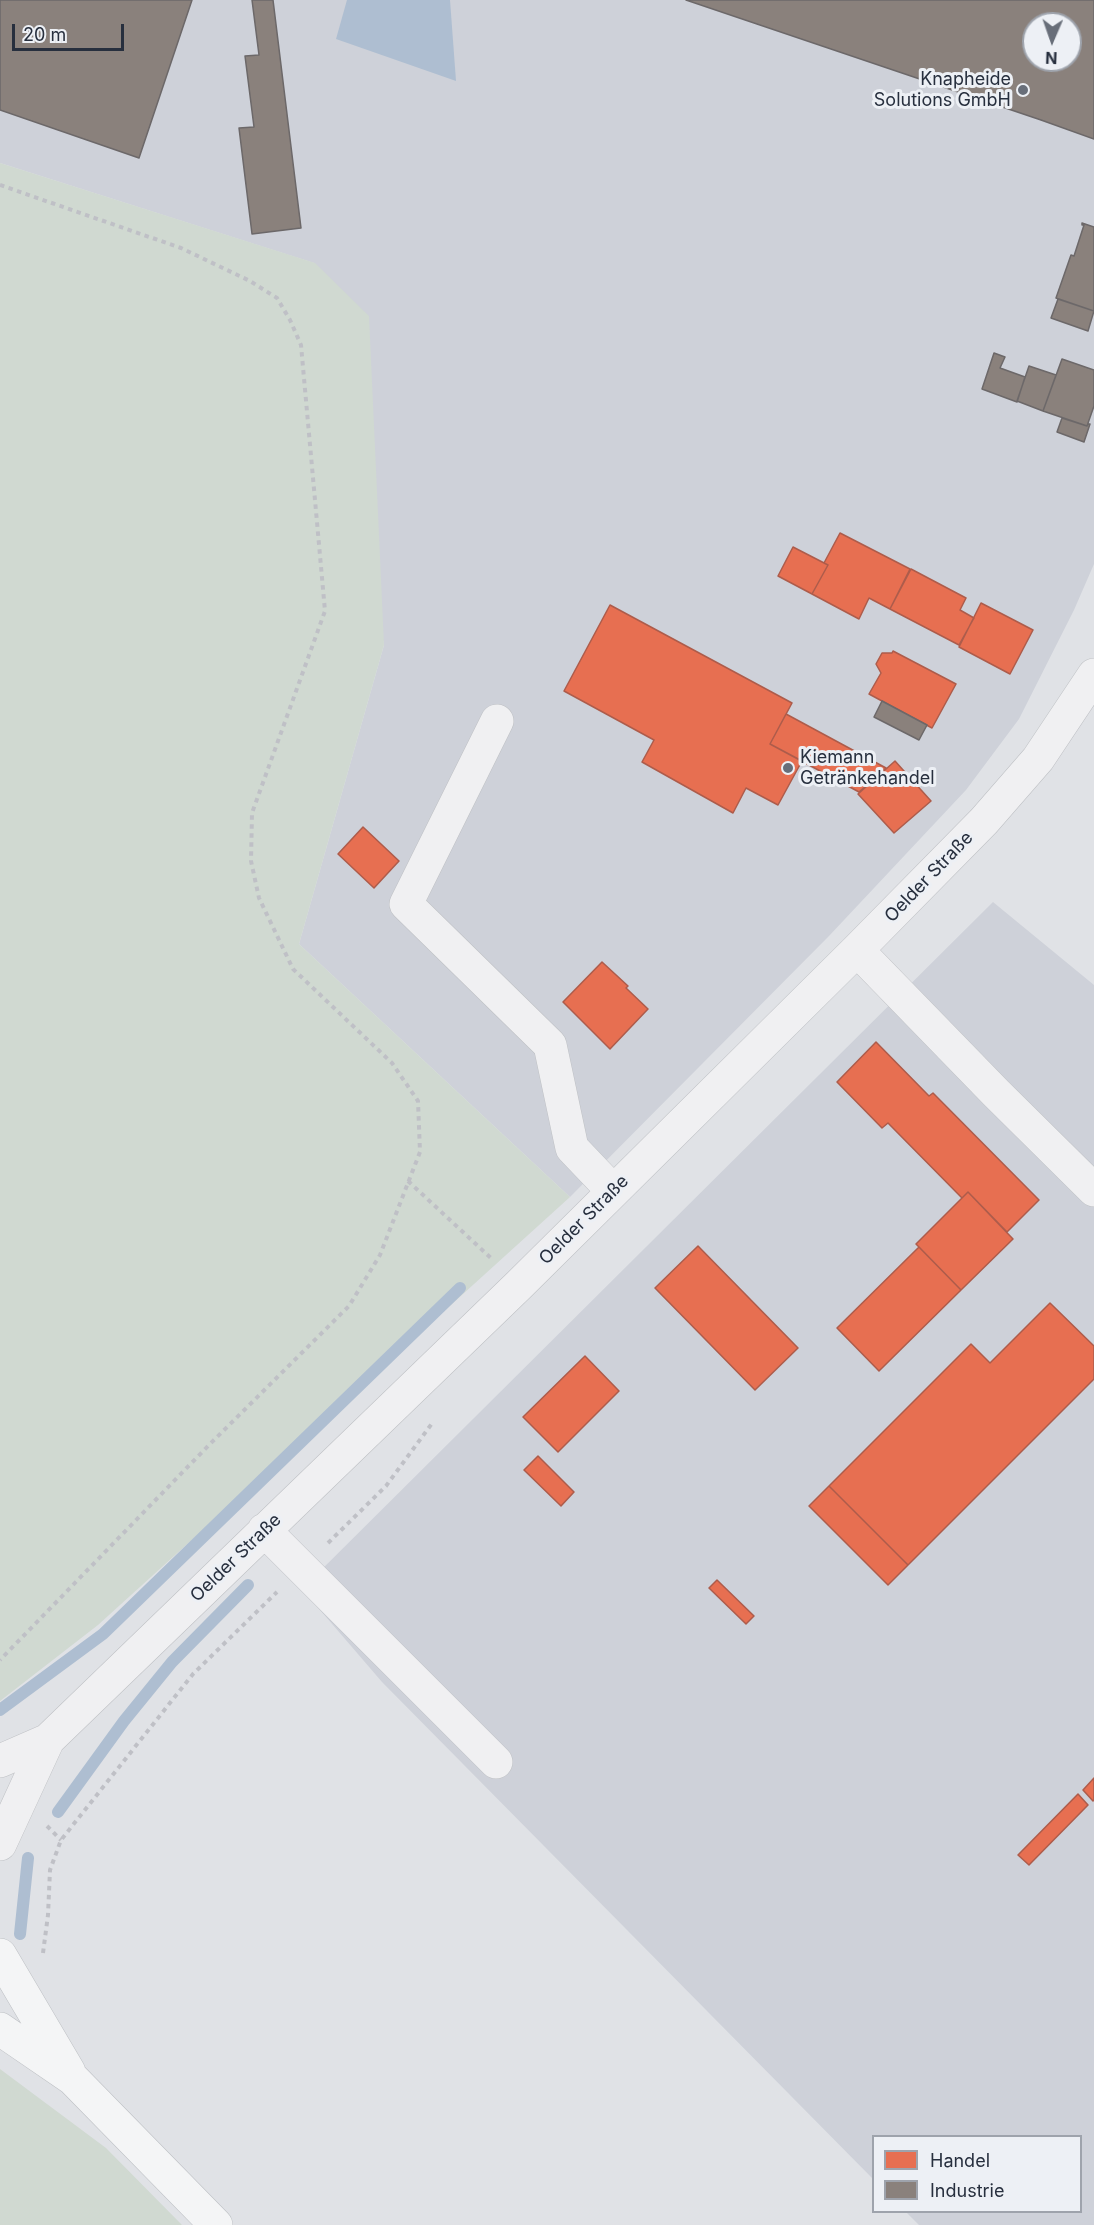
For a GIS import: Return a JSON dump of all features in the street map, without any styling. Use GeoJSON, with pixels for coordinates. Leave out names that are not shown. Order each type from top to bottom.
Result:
{"type":"FeatureCollection","features":[{"type":"Feature","properties":{"kind":"main road"},"geometry":{"type":"LineString","coordinates":[[0,1955],[73,2079]]}},
{"type":"Feature","properties":{"kind":"main road"},"geometry":{"type":"LineString","coordinates":[[0,2029],[73,2079],[216,2225]]}},
{"type":"Feature","properties":{"kind":"street","name":"Oelder Straße"},"geometry":{"type":"LineString","coordinates":[[0,1761],[48,1740],[519,1285],[857,950],[984,821],[1015,786],[1038,759],[1094,675]]}},
{"type":"Feature","properties":{"kind":"street"},"geometry":{"type":"LineString","coordinates":[[497,721],[406,904],[550,1046],[572,1148],[613,1191]]}},
{"type":"Feature","properties":{"kind":"street"},"geometry":{"type":"LineString","coordinates":[[857,950],[1094,1190]]}},
{"type":"Feature","properties":{"kind":"street"},"geometry":{"type":"LineString","coordinates":[[264,1530],[496,1762]]}},
{"type":"Feature","properties":{"kind":"street","name":"Oelder Straße"},"geometry":{"type":"LineString","coordinates":[[0,1844],[48,1740]]}},
{"type":"Feature","properties":{"kind":"path"},"geometry":{"type":"LineString","coordinates":[[0,185],[182,248],[250,280],[277,298],[301,345],[325,611],[252,813],[251,861],[259,898],[293,969],[392,1063],[418,1101],[420,1152],[380,1255],[349,1306],[217,1437],[0,1660]]}},
{"type":"Feature","properties":{"kind":"path"},"geometry":{"type":"LineString","coordinates":[[408,1181],[519,1285]]}},
{"type":"Feature","properties":{"kind":"path"},"geometry":{"type":"LineString","coordinates":[[19,1985],[33,1973],[42,1956],[48,1915],[50,1870],[61,1840],[193,1674],[386,1486],[434,1420]]}},
{"type":"Feature","properties":{"kind":"shaded area"},"geometry":{"type":"Polygon","coordinates":[[[0,0],[1094,0],[1094,564],[1074,610],[1019,719],[966,790],[829,936],[570,1197],[299,944],[384,645],[314,263],[0,163],[0,0]]]}},
{"type":"Feature","properties":{"kind":"shaded area"},"geometry":{"type":"Polygon","coordinates":[[[0,163],[315,263],[369,316],[384,645],[299,944],[570,1197],[98,1625],[0,1701],[0,163]]]}},
{"type":"Feature","properties":{"kind":"shaded area"},"geometry":{"type":"Polygon","coordinates":[[[993,902],[1094,985],[1094,2225],[919,2225],[907,2213],[1082,2213],[1082,2135],[872,2135],[872,2178],[382,1682],[302,1589],[993,902]]]}},
{"type":"Feature","properties":{"kind":"shaded area"},"geometry":{"type":"Polygon","coordinates":[[[0,2069],[106,2148],[182,2225],[0,2225],[0,2069]]]}},
{"type":"Feature","properties":{"kind":"water"},"geometry":{"type":"Polygon","coordinates":[[[347,0],[450,0],[456,81],[336,39],[347,0]]]}},
{"type":"Feature","properties":{"kind":"building: Handel"},"geometry":{"type":"Polygon","coordinates":[[[840,533],[910,569],[890,609],[869,598],[859,619],[812,594],[828,565],[824,563],[840,533]]]}},
{"type":"Feature","properties":{"kind":"building: Handel"},"geometry":{"type":"Polygon","coordinates":[[[793,547],[828,565],[812,594],[778,576],[793,547]]]}},
{"type":"Feature","properties":{"kind":"building: Handel"},"geometry":{"type":"Polygon","coordinates":[[[911,569],[966,598],[960,610],[974,618],[959,645],[890,609],[911,569]]]}},
{"type":"Feature","properties":{"kind":"building: Handel"},"geometry":{"type":"Polygon","coordinates":[[[981,603],[1033,630],[1010,674],[959,647],[981,603]]]}},
{"type":"Feature","properties":{"kind":"building: Handel"},"geometry":{"type":"Polygon","coordinates":[[[610,605],[792,703],[770,744],[802,761],[778,805],[746,788],[733,813],[642,762],[654,740],[564,691],[610,605]]]}},
{"type":"Feature","properties":{"kind":"building: Handel"},"geometry":{"type":"Polygon","coordinates":[[[893,651],[956,684],[932,728],[869,694],[881,673],[876,664],[882,653],[893,651]]]}},
{"type":"Feature","properties":{"kind":"building: Handel"},"geometry":{"type":"Polygon","coordinates":[[[786,714],[886,768],[859,792],[770,744],[786,714]]]}},
{"type":"Feature","properties":{"kind":"building: Handel"},"geometry":{"type":"Polygon","coordinates":[[[895,761],[931,801],[894,833],[858,794],[895,761]]]}},
{"type":"Feature","properties":{"kind":"building: Handel"},"geometry":{"type":"Polygon","coordinates":[[[363,827],[399,861],[374,888],[338,854],[363,827]]]}},
{"type":"Feature","properties":{"kind":"building: Handel"},"geometry":{"type":"Polygon","coordinates":[[[602,962],[648,1009],[610,1049],[563,1002],[602,962]]]}},
{"type":"Feature","properties":{"kind":"building: Handel"},"geometry":{"type":"Polygon","coordinates":[[[876,1042],[929,1096],[933,1093],[1039,1200],[1007,1232],[968,1192],[962,1198],[888,1123],[882,1128],[837,1082],[876,1042]]]}},
{"type":"Feature","properties":{"kind":"building: Handel"},"geometry":{"type":"Polygon","coordinates":[[[968,1192],[1013,1239],[961,1290],[916,1244],[968,1192]]]}},
{"type":"Feature","properties":{"kind":"building: Handel"},"geometry":{"type":"Polygon","coordinates":[[[698,1246],[798,1348],[755,1390],[655,1288],[698,1246]]]}},
{"type":"Feature","properties":{"kind":"building: Handel"},"geometry":{"type":"Polygon","coordinates":[[[919,1247],[961,1290],[879,1371],[837,1328],[919,1247]]]}},
{"type":"Feature","properties":{"kind":"building: Handel"},"geometry":{"type":"Polygon","coordinates":[[[1050,1303],[1094,1346],[1094,1379],[908,1565],[829,1486],[971,1344],[990,1363],[1050,1303]]]}},
{"type":"Feature","properties":{"kind":"building: Handel"},"geometry":{"type":"Polygon","coordinates":[[[585,1356],[619,1391],[558,1452],[523,1417],[585,1356]]]}},
{"type":"Feature","properties":{"kind":"building: Handel"},"geometry":{"type":"Polygon","coordinates":[[[538,1456],[574,1492],[561,1506],[524,1470],[538,1456]]]}},
{"type":"Feature","properties":{"kind":"building: Handel"},"geometry":{"type":"Polygon","coordinates":[[[829,1486],[908,1565],[888,1585],[809,1506],[829,1486]]]}},
{"type":"Feature","properties":{"kind":"building: Handel"},"geometry":{"type":"Polygon","coordinates":[[[717,1580],[754,1616],[746,1624],[709,1588],[717,1580]]]}},
{"type":"Feature","properties":{"kind":"building: Handel"},"geometry":{"type":"Polygon","coordinates":[[[1094,1778],[1094,1800],[1093,1801],[1083,1790],[1094,1778]]]}},
{"type":"Feature","properties":{"kind":"building: Handel"},"geometry":{"type":"Polygon","coordinates":[[[1078,1794],[1088,1805],[1029,1865],[1018,1855],[1078,1794]]]}},
{"type":"Feature","properties":{"kind":"building: Industrie"},"geometry":{"type":"Polygon","coordinates":[[[0,0],[192,0],[139,158],[0,110],[0,0]]]}},
{"type":"Feature","properties":{"kind":"building: Industrie"},"geometry":{"type":"Polygon","coordinates":[[[252,0],[273,0],[301,228],[252,234],[239,128],[254,127],[245,56],[259,55],[252,0]]]}},
{"type":"Feature","properties":{"kind":"building: Industrie","name":"Knapheide Solutions GmbH"},"geometry":{"type":"Polygon","coordinates":[[[686,0],[1094,0],[1094,139],[1041,120],[686,0]]]}},
{"type":"Feature","properties":{"kind":"building: Industrie"},"geometry":{"type":"Polygon","coordinates":[[[1082,223],[1094,227],[1094,311],[1056,298],[1071,255],[1074,256],[1084,225],[1082,223]]]}},
{"type":"Feature","properties":{"kind":"building: Industrie"},"geometry":{"type":"Polygon","coordinates":[[[1058,299],[1094,311],[1088,331],[1051,318],[1058,299]]]}},
{"type":"Feature","properties":{"kind":"building: Industrie"},"geometry":{"type":"Polygon","coordinates":[[[994,353],[1005,357],[1000,368],[1025,377],[1017,402],[982,389],[994,353]]]}},
{"type":"Feature","properties":{"kind":"building: Industrie"},"geometry":{"type":"Polygon","coordinates":[[[1062,359],[1094,370],[1094,406],[1087,426],[1043,411],[1062,359]]]}},
{"type":"Feature","properties":{"kind":"building: Industrie"},"geometry":{"type":"Polygon","coordinates":[[[1029,366],[1056,375],[1043,411],[1017,401],[1029,366]]]}},
{"type":"Feature","properties":{"kind":"building: Industrie"},"geometry":{"type":"Polygon","coordinates":[[[1062,418],[1087,426],[1090,424],[1084,442],[1057,432],[1062,418]]]}},
{"type":"Feature","properties":{"kind":"building: Industrie"},"geometry":{"type":"Polygon","coordinates":[[[882,701],[927,725],[919,740],[874,717],[882,701]]]}},
{"type":"Feature","properties":{"kind":"waterway"},"geometry":{"type":"LineString","coordinates":[[0,1710],[103,1634],[460,1288]]}},
{"type":"Feature","properties":{"kind":"waterway"},"geometry":{"type":"LineString","coordinates":[[58,1812],[124,1721],[172,1662],[248,1585]]}},
{"type":"Feature","properties":{"kind":"waterway"},"geometry":{"type":"LineString","coordinates":[[20,1934],[28,1858]]}},
{"type":"Feature","properties":{"kind":"place","name":"Knapheide Solutions GmbH"},"geometry":{"type":"Point","coordinates":[1023,90]}},
{"type":"Feature","properties":{"kind":"place","name":"Kiemann Getränkehandel"},"geometry":{"type":"Point","coordinates":[788,768]}}]}
